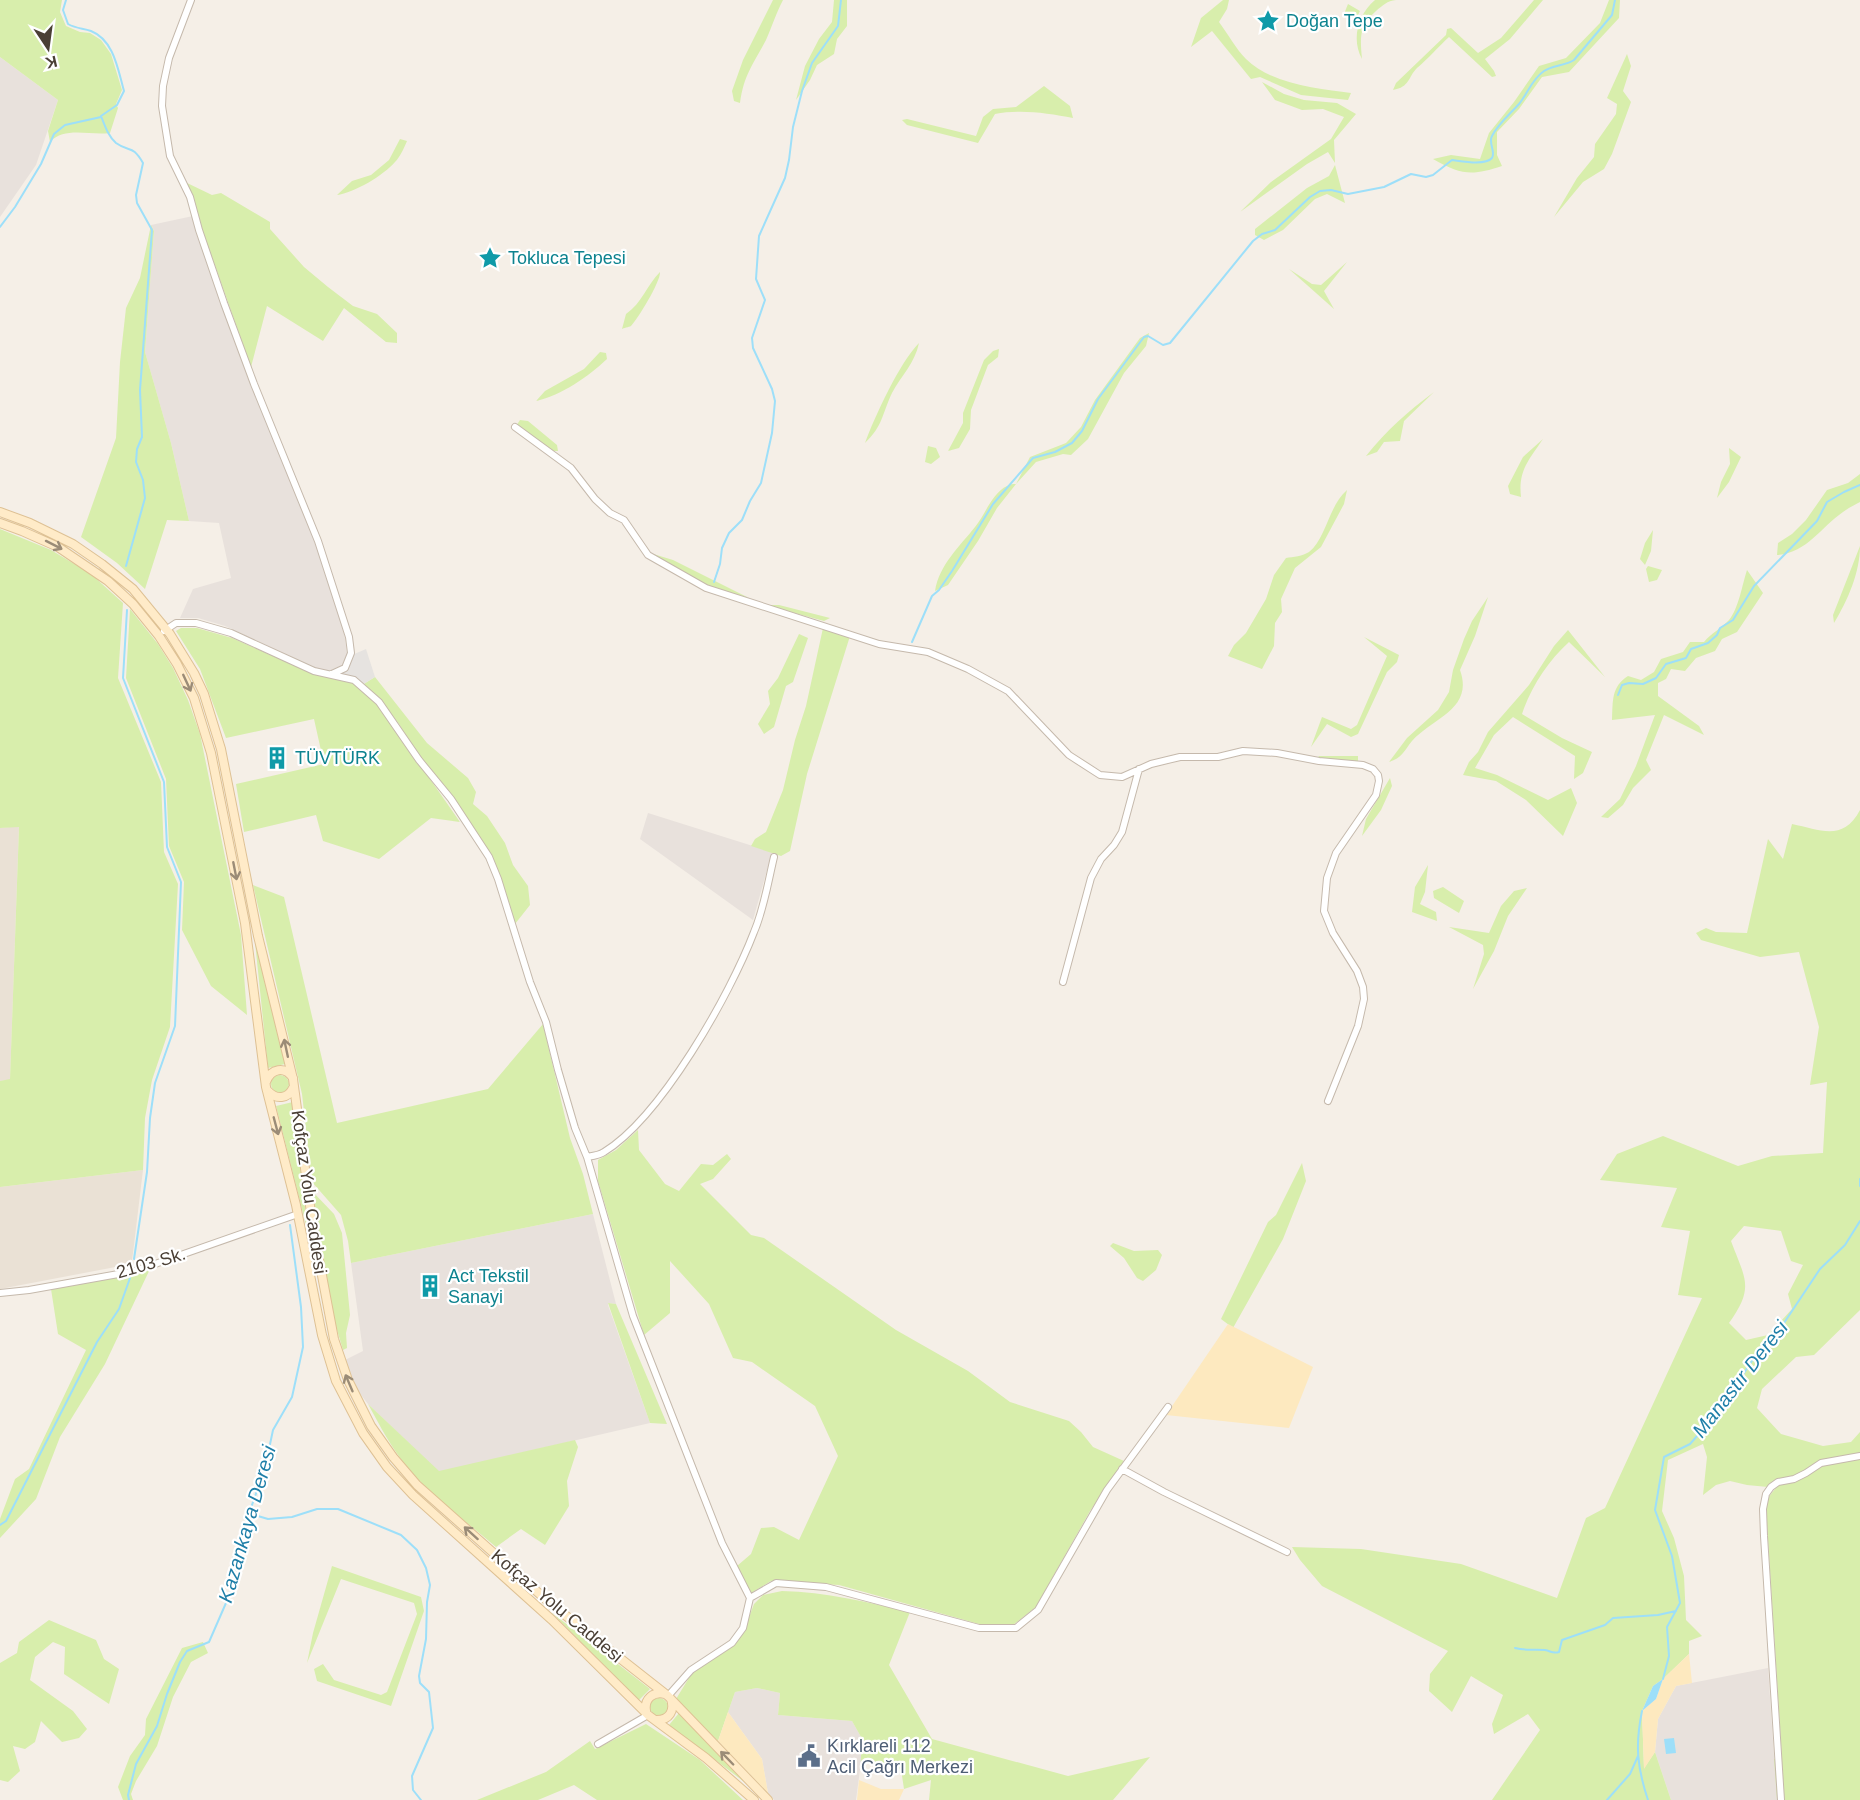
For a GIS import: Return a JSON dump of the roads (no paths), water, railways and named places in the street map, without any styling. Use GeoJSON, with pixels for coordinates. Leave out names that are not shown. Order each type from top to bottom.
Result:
{"type":"FeatureCollection","features":[{"type":"Feature","properties":{"kind":"main road","name":"Kofçaz Yolu Caddesi"},"geometry":{"type":"LineString","coordinates":[[0,512],[50,532],[90,555],[133,589],[167,629],[194,673],[216,732],[258,936],[293,1083],[316,1249],[334,1339],[348,1380],[371,1426],[407,1475],[432,1499],[551,1604],[669,1698],[768,1800]]}},
{"type":"Feature","properties":{"kind":"main road","name":"Kofçaz Yolu Caddesi"},"geometry":{"type":"LineString","coordinates":[[0,523],[50,543],[94,570],[133,604],[159,636],[190,690],[211,753],[245,923],[267,1086],[298,1214],[328,1356],[345,1400],[379,1457],[412,1495],[552,1620],[650,1716],[706,1758],[753,1800]]}},
{"type":"Feature","properties":{"kind":"main road"},"geometry":{"type":"LineString","coordinates":[[278,1070],[287,1072],[293,1083],[288,1096],[283,1097],[274,1096],[267,1086],[270,1074],[278,1070]]}},
{"type":"Feature","properties":{"kind":"main road"},"geometry":{"type":"LineString","coordinates":[[660,1693],[669,1698],[673,1708],[670,1715],[661,1720],[650,1716],[646,1702],[652,1695],[660,1693]]}},
{"type":"Feature","properties":{"kind":"street"},"geometry":{"type":"LineString","coordinates":[[191,0],[169,58],[163,86],[162,106],[170,156],[190,197],[224,303],[254,384],[318,541],[349,637],[351,653],[345,668],[332,674]]}},
{"type":"Feature","properties":{"kind":"street"},"geometry":{"type":"LineString","coordinates":[[515,427],[571,468],[595,499],[610,513],[624,520],[648,555],[706,588],[879,644],[928,652],[968,669],[1008,691],[1069,755],[1100,775],[1122,777],[1151,764],[1180,757],[1218,757],[1243,751],[1277,753],[1319,761],[1363,765],[1373,770],[1378,775],[1379,781],[1376,795],[1336,853],[1327,878],[1324,911],[1334,933],[1357,971],[1363,987],[1364,999],[1358,1026],[1328,1101]]}},
{"type":"Feature","properties":{"kind":"street"},"geometry":{"type":"LineString","coordinates":[[159,636],[176,623],[196,623],[231,633],[314,671],[354,680],[379,702],[419,760],[451,799],[489,857],[530,982],[546,1022],[575,1128],[587,1157],[633,1316],[722,1543],[750,1598],[743,1628],[732,1643],[692,1670],[669,1698]]}},
{"type":"Feature","properties":{"kind":"street"},"geometry":{"type":"LineString","coordinates":[[1063,982],[1091,878],[1101,858],[1114,845],[1122,832],[1139,769]]}},
{"type":"Feature","properties":{"kind":"street"},"geometry":{"type":"LineString","coordinates":[[587,1157],[603,1153],[635,1127],[654,1106],[698,1040],[732,979],[755,931],[774,857]]}},
{"type":"Feature","properties":{"kind":"street","name":"2103 Sk."},"geometry":{"type":"LineString","coordinates":[[0,1293],[135,1271],[298,1214]]}},
{"type":"Feature","properties":{"kind":"street"},"geometry":{"type":"LineString","coordinates":[[750,1598],[776,1583],[826,1587],[979,1628],[1016,1628],[1038,1610],[1107,1490],[1168,1407]]}},
{"type":"Feature","properties":{"kind":"street"},"geometry":{"type":"LineString","coordinates":[[1781,1800],[1764,1536],[1763,1509],[1766,1494],[1778,1482],[1794,1479],[1821,1463],[1860,1456]]}},
{"type":"Feature","properties":{"kind":"street"},"geometry":{"type":"LineString","coordinates":[[1122,1470],[1287,1552]]}},
{"type":"Feature","properties":{"kind":"street"},"geometry":{"type":"LineString","coordinates":[[598,1744],[650,1716]]}},
{"type":"Feature","properties":{"kind":"water"},"geometry":{"type":"Polygon","coordinates":[[[1663,1679],[1656,1699],[1642,1711],[1653,1686],[1663,1679]]]}},
{"type":"Feature","properties":{"kind":"water"},"geometry":{"type":"Polygon","coordinates":[[[1674,1738],[1676,1753],[1666,1754],[1664,1739],[1674,1738]]]}},
{"type":"Feature","properties":{"kind":"waterway"},"geometry":{"type":"LineString","coordinates":[[66,0],[63,10],[68,24],[99,35],[110,48],[117,65],[124,91],[117,105],[101,116],[113,140],[133,151],[143,163],[136,195],[137,203],[152,230],[140,390],[142,437],[137,449],[136,462],[143,480],[145,498],[126,566]]}},
{"type":"Feature","properties":{"kind":"waterway"},"geometry":{"type":"LineString","coordinates":[[714,582],[722,548],[729,533],[742,520],[761,483],[772,433],[775,401],[772,389],[753,348],[752,338],[765,300],[756,279],[759,236],[785,178],[793,127],[802,91],[812,63],[838,26],[841,0]]}},
{"type":"Feature","properties":{"kind":"waterway"},"geometry":{"type":"LineString","coordinates":[[912,642],[932,596],[952,571],[993,504],[1033,458],[1055,452],[1072,443],[1082,431],[1098,399],[1144,337],[1148,336],[1163,345],[1170,343],[1253,241],[1262,234],[1275,230],[1310,197],[1320,191],[1331,190],[1348,194],[1384,187],[1411,174],[1426,177],[1433,175],[1452,160],[1484,162],[1492,158],[1491,139],[1536,78],[1548,69],[1574,60],[1612,15],[1615,0]]}},
{"type":"Feature","properties":{"kind":"waterway"},"geometry":{"type":"LineString","coordinates":[[0,227],[41,164],[54,134],[65,125],[101,117]]}},
{"type":"Feature","properties":{"kind":"waterway"},"geometry":{"type":"LineString","coordinates":[[1618,695],[1622,685],[1643,684],[1656,678],[1666,664],[1686,658],[1691,649],[1708,643],[1717,635],[1720,628],[1733,620],[1754,586],[1817,521],[1827,502],[1860,485]]}},
{"type":"Feature","properties":{"kind":"waterway"},"geometry":{"type":"LineString","coordinates":[[127,610],[123,678],[164,782],[167,847],[181,882],[175,1026],[155,1083],[150,1118],[147,1172],[134,1259]]}},
{"type":"Feature","properties":{"kind":"waterway","name":"Manastır Deresi"},"geometry":{"type":"LineString","coordinates":[[1860,1179],[1860,1186]]}},
{"type":"Feature","properties":{"kind":"waterway","name":"Manastır Deresi"},"geometry":{"type":"LineString","coordinates":[[1663,1679],[1669,1656],[1667,1627],[1680,1603],[1672,1556],[1655,1510],[1664,1457],[1690,1444],[1720,1410],[1755,1356],[1776,1335],[1820,1269],[1845,1245],[1860,1221]]}},
{"type":"Feature","properties":{"kind":"waterway","name":"Kazankaya Deresi"},"geometry":{"type":"LineString","coordinates":[[129,1800],[128,1795],[136,1764],[157,1726],[180,1662],[187,1651],[209,1642],[236,1580],[233,1559],[265,1468],[273,1430],[292,1397],[303,1347],[301,1307],[290,1225]]}},
{"type":"Feature","properties":{"kind":"waterway"},"geometry":{"type":"LineString","coordinates":[[0,1525],[6,1521],[97,1342],[119,1309],[130,1278]]}},
{"type":"Feature","properties":{"kind":"waterway"},"geometry":{"type":"LineString","coordinates":[[251,1514],[268,1519],[292,1517],[317,1509],[338,1509],[401,1535],[417,1550],[426,1568],[430,1585],[426,1639],[419,1676],[420,1683],[429,1692],[433,1728],[412,1776],[413,1790],[421,1800]]}},
{"type":"Feature","properties":{"kind":"waterway"},"geometry":{"type":"LineString","coordinates":[[1515,1648],[1555,1653],[1559,1652],[1562,1640],[1605,1625],[1613,1618],[1658,1615],[1676,1611]]}},
{"type":"Feature","properties":{"kind":"waterway"},"geometry":{"type":"LineString","coordinates":[[1642,1711],[1638,1735],[1638,1756],[1648,1800]]}},
{"type":"Feature","properties":{"kind":"waterway"},"geometry":{"type":"LineString","coordinates":[[1607,1800],[1630,1774],[1638,1756]]}},
{"type":"Feature","properties":{"kind":"place","name":"Doğan Tepe"},"geometry":{"type":"Point","coordinates":[1268,21]}},
{"type":"Feature","properties":{"kind":"place","name":"Tokluca Tepesi"},"geometry":{"type":"Point","coordinates":[490,258]}},
{"type":"Feature","properties":{"kind":"place","name":"TÜVTÜRK"},"geometry":{"type":"Point","coordinates":[277,758]}},
{"type":"Feature","properties":{"kind":"place","name":"Act Tekstil Sanayi"},"geometry":{"type":"Point","coordinates":[430,1286]}},
{"type":"Feature","properties":{"kind":"place","name":"Kırklareli 112 Acil Çağrı Merkezi"},"geometry":{"type":"Point","coordinates":[809,1756]}}]}
